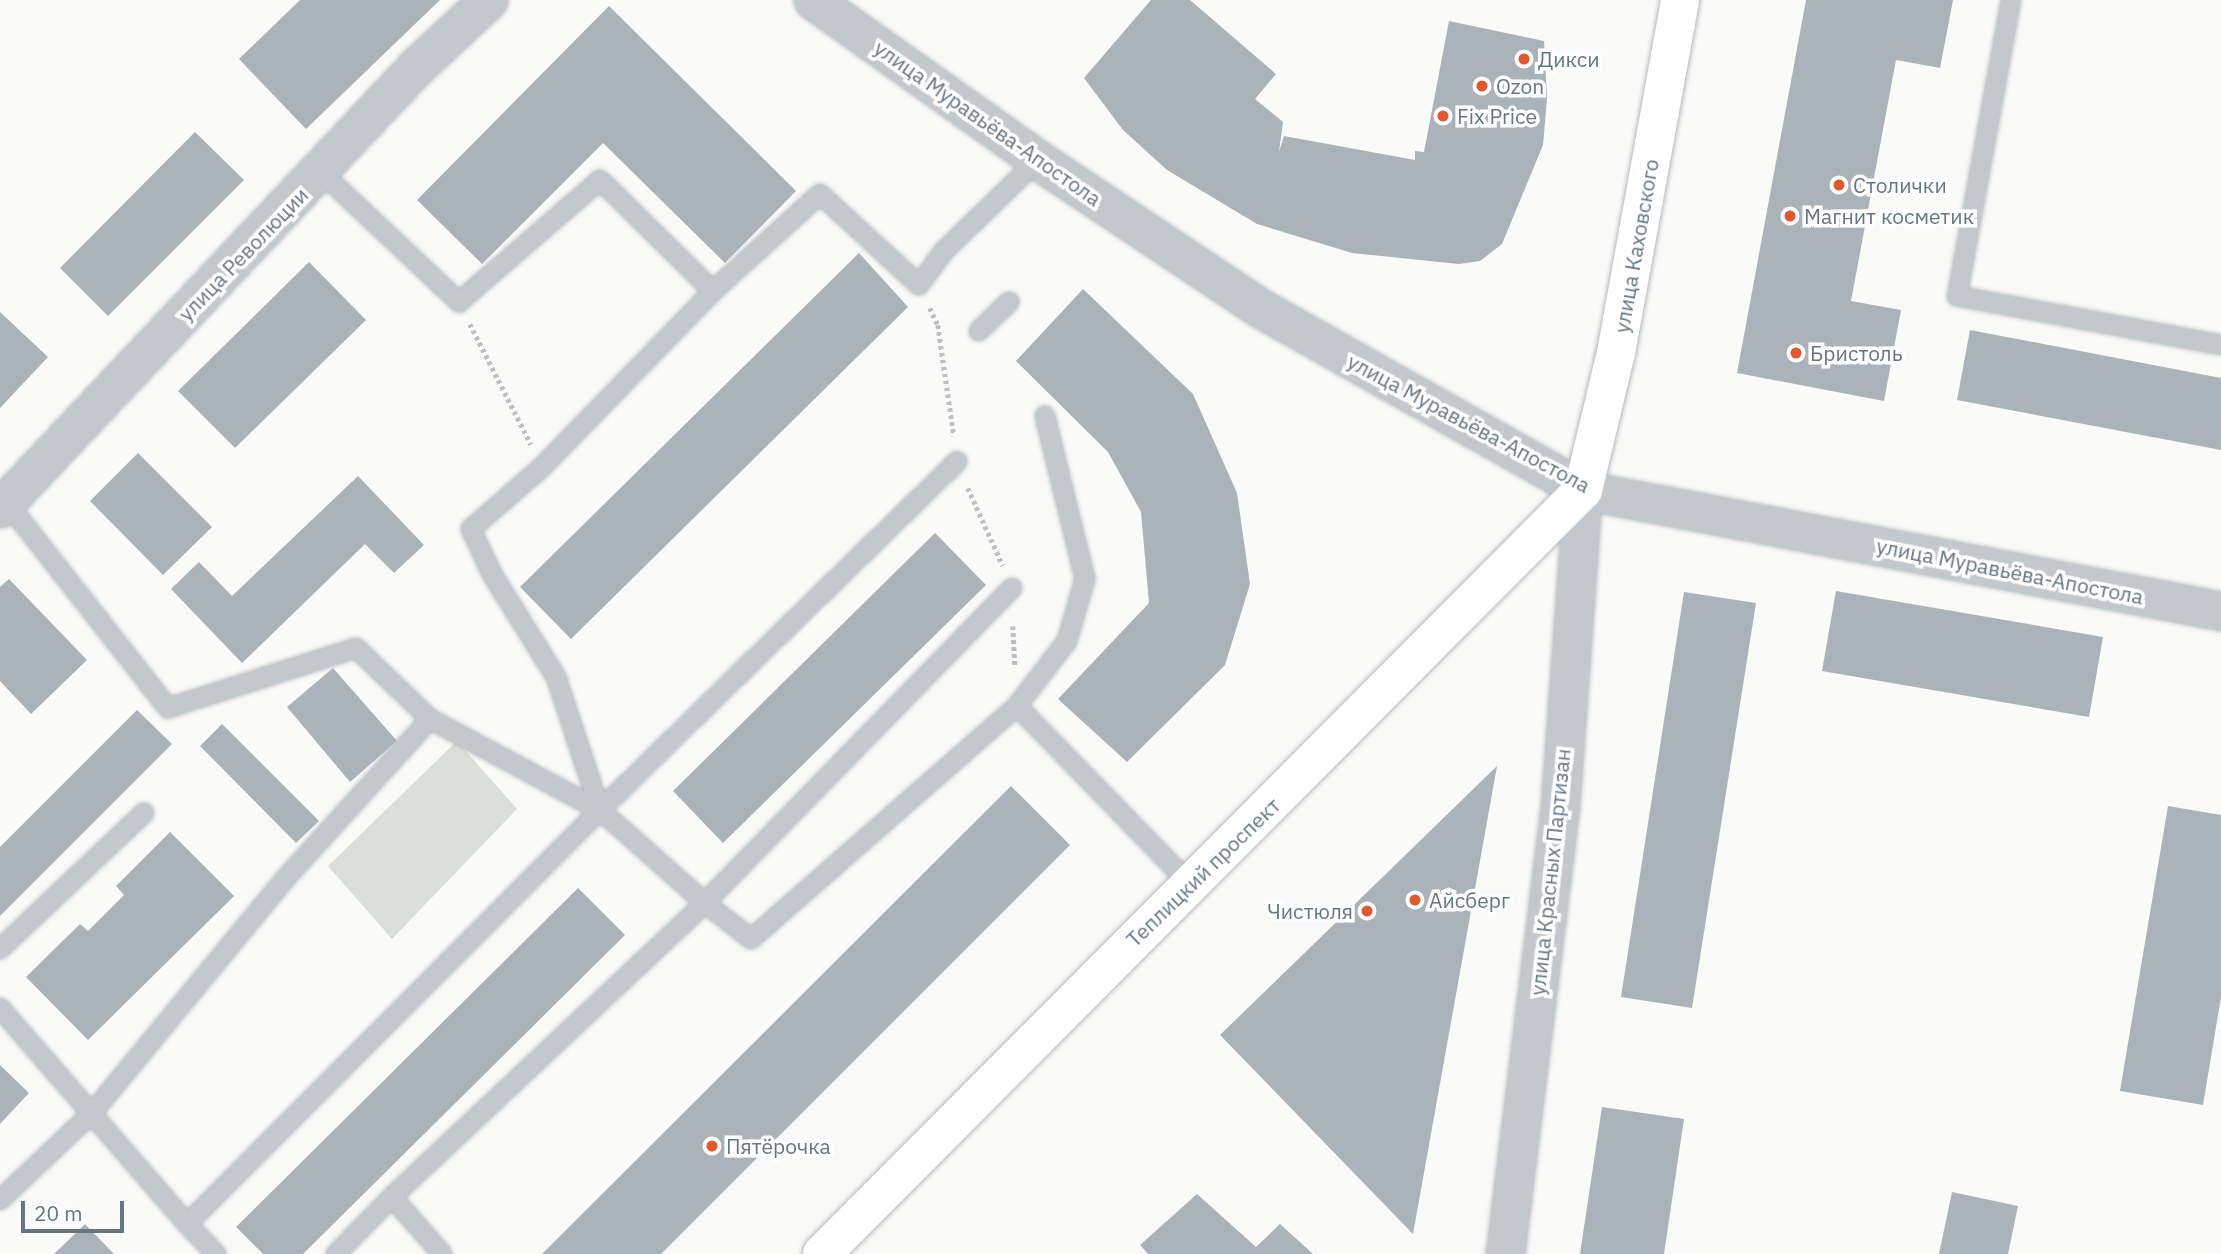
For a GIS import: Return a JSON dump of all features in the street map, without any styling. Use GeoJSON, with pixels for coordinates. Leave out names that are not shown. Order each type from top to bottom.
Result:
{"type":"FeatureCollection","features":[{"type":"Feature","properties":{"kind":"main road","name":"улица Каховского"},"geometry":{"type":"LineString","coordinates":[[1583,489],[1616,353],[1680,0]]}},
{"type":"Feature","properties":{"kind":"main road","name":"Теплицкий проспект"},"geometry":{"type":"LineString","coordinates":[[821,1254],[1192,886],[1583,489]]}},
{"type":"Feature","properties":{"kind":"street","name":"улица Революции"},"geometry":{"type":"LineString","coordinates":[[2,502],[321,172],[417,66],[488,0]]}},
{"type":"Feature","properties":{"kind":"street","name":"улица Муравьёва-Апостола"},"geometry":{"type":"LineString","coordinates":[[813,0],[1038,160],[1260,308],[1583,489],[2221,611]]}},
{"type":"Feature","properties":{"kind":"street","name":"улица Красных Партизан"},"geometry":{"type":"LineString","coordinates":[[1505,1254],[1560,807],[1583,489]]}},
{"type":"Feature","properties":{"kind":"lane"},"geometry":{"type":"LineString","coordinates":[[2011,0],[1957,296],[2221,345]]}},
{"type":"Feature","properties":{"kind":"lane"},"geometry":{"type":"LineString","coordinates":[[600,810],[556,677],[492,574],[471,529],[542,467],[713,292],[820,194],[919,285],[944,251],[1038,160]]}},
{"type":"Feature","properties":{"kind":"lane"},"geometry":{"type":"LineString","coordinates":[[321,172],[459,302],[600,180],[713,292]]}},
{"type":"Feature","properties":{"kind":"lane"},"geometry":{"type":"LineString","coordinates":[[979,331],[1009,302]]}},
{"type":"Feature","properties":{"kind":"lane"},"geometry":{"type":"LineString","coordinates":[[2,502],[167,708],[356,649],[430,719],[600,810],[705,903],[751,939],[1017,706],[1067,641],[1085,579],[1045,416]]}},
{"type":"Feature","properties":{"kind":"lane"},"geometry":{"type":"LineString","coordinates":[[187,1224],[600,810],[957,462]]}},
{"type":"Feature","properties":{"kind":"lane"},"geometry":{"type":"LineString","coordinates":[[336,1254],[392,1197],[705,903],[1012,588]]}},
{"type":"Feature","properties":{"kind":"lane"},"geometry":{"type":"LineString","coordinates":[[1017,706],[1192,886]]}},
{"type":"Feature","properties":{"kind":"lane"},"geometry":{"type":"LineString","coordinates":[[0,1200],[92,1113],[284,880],[430,719]]}},
{"type":"Feature","properties":{"kind":"lane"},"geometry":{"type":"LineString","coordinates":[[0,948],[144,813]]}},
{"type":"Feature","properties":{"kind":"lane"},"geometry":{"type":"LineString","coordinates":[[0,1008],[216,1254]]}},
{"type":"Feature","properties":{"kind":"lane"},"geometry":{"type":"LineString","coordinates":[[392,1197],[442,1254]]}},
{"type":"Feature","properties":{"kind":"path"},"geometry":{"type":"LineString","coordinates":[[919,285],[938,325],[957,462],[1012,588],[1017,706]]}},
{"type":"Feature","properties":{"kind":"path"},"geometry":{"type":"LineString","coordinates":[[459,302],[542,467]]}},
{"type":"Feature","properties":{"kind":"shaded area"},"geometry":{"type":"Polygon","coordinates":[[[457,741],[517,809],[392,939],[328,866],[457,741]]]}},
{"type":"Feature","properties":{"kind":"building"},"geometry":{"type":"Polygon","coordinates":[[[300,0],[440,0],[306,129],[239,59],[300,0]]]}},
{"type":"Feature","properties":{"kind":"building"},"geometry":{"type":"Polygon","coordinates":[[[1151,0],[1190,0],[1276,74],[1255,99],[1283,122],[1279,152],[1284,136],[1415,160],[1415,151],[1424,152],[1449,21],[1544,41],[1547,99],[1543,145],[1502,244],[1480,261],[1459,264],[1352,253],[1257,224],[1167,170],[1123,130],[1084,78],[1151,0]]]}},
{"type":"Feature","properties":{"kind":"building"},"geometry":{"type":"Polygon","coordinates":[[[1806,0],[1953,0],[1940,68],[1896,60],[1851,301],[1901,310],[1884,401],[1737,373],[1806,0]]]}},
{"type":"Feature","properties":{"kind":"building"},"geometry":{"type":"Polygon","coordinates":[[[609,6],[796,191],[725,263],[603,143],[482,264],[417,200],[609,6]]]}},
{"type":"Feature","properties":{"kind":"building"},"geometry":{"type":"Polygon","coordinates":[[[195,132],[244,180],[108,316],[60,268],[195,132]]]}},
{"type":"Feature","properties":{"kind":"building"},"geometry":{"type":"Polygon","coordinates":[[[859,253],[908,307],[571,639],[520,587],[859,253]]]}},
{"type":"Feature","properties":{"kind":"building"},"geometry":{"type":"Polygon","coordinates":[[[309,262],[366,320],[235,448],[178,391],[309,262]]]}},
{"type":"Feature","properties":{"kind":"building"},"geometry":{"type":"Polygon","coordinates":[[[1083,289],[1193,394],[1237,493],[1250,584],[1225,665],[1127,762],[1058,699],[1149,603],[1141,512],[1108,452],[1016,361],[1083,289]]]}},
{"type":"Feature","properties":{"kind":"building"},"geometry":{"type":"Polygon","coordinates":[[[0,312],[48,357],[0,408],[0,312]]]}},
{"type":"Feature","properties":{"kind":"building"},"geometry":{"type":"Polygon","coordinates":[[[1970,330],[2221,378],[2221,450],[1957,400],[1970,330]]]}},
{"type":"Feature","properties":{"kind":"building"},"geometry":{"type":"Polygon","coordinates":[[[138,453],[212,527],[163,575],[90,501],[138,453]]]}},
{"type":"Feature","properties":{"kind":"building"},"geometry":{"type":"Polygon","coordinates":[[[358,476],[424,545],[394,573],[365,544],[242,663],[171,589],[199,562],[232,596],[358,476]]]}},
{"type":"Feature","properties":{"kind":"building"},"geometry":{"type":"Polygon","coordinates":[[[935,533],[986,585],[723,843],[673,791],[935,533]]]}},
{"type":"Feature","properties":{"kind":"building"},"geometry":{"type":"Polygon","coordinates":[[[9,579],[87,660],[31,714],[0,681],[0,587],[9,579]]]}},
{"type":"Feature","properties":{"kind":"building"},"geometry":{"type":"Polygon","coordinates":[[[1836,591],[2103,637],[2089,717],[1822,671],[1836,591]]]}},
{"type":"Feature","properties":{"kind":"building"},"geometry":{"type":"Polygon","coordinates":[[[1684,592],[1756,603],[1692,1008],[1621,997],[1684,592]]]}},
{"type":"Feature","properties":{"kind":"building"},"geometry":{"type":"Polygon","coordinates":[[[333,668],[397,741],[350,782],[287,707],[333,668]]]}},
{"type":"Feature","properties":{"kind":"building"},"geometry":{"type":"Polygon","coordinates":[[[137,710],[172,744],[0,916],[0,847],[137,710]]]}},
{"type":"Feature","properties":{"kind":"building"},"geometry":{"type":"Polygon","coordinates":[[[222,724],[319,821],[296,843],[200,746],[222,724]]]}},
{"type":"Feature","properties":{"kind":"building","name":"Айсберг"},"geometry":{"type":"Polygon","coordinates":[[[1497,766],[1413,1234],[1220,1035],[1497,766]]]}},
{"type":"Feature","properties":{"kind":"building"},"geometry":{"type":"Polygon","coordinates":[[[1011,786],[1070,845],[661,1254],[542,1254],[1011,786]]]}},
{"type":"Feature","properties":{"kind":"building"},"geometry":{"type":"Polygon","coordinates":[[[2168,806],[2221,815],[2221,997],[2203,1105],[2120,1091],[2168,806]]]}},
{"type":"Feature","properties":{"kind":"building"},"geometry":{"type":"Polygon","coordinates":[[[170,832],[234,896],[88,1040],[26,977],[80,924],[88,931],[124,895],[116,886],[170,832]]]}},
{"type":"Feature","properties":{"kind":"building"},"geometry":{"type":"Polygon","coordinates":[[[578,888],[625,935],[303,1254],[263,1254],[236,1227],[578,888]]]}},
{"type":"Feature","properties":{"kind":"building"},"geometry":{"type":"Polygon","coordinates":[[[0,1065],[29,1093],[0,1124],[0,1065]]]}},
{"type":"Feature","properties":{"kind":"building"},"geometry":{"type":"Polygon","coordinates":[[[1602,1107],[1684,1119],[1664,1254],[1580,1254],[1602,1107]]]}},
{"type":"Feature","properties":{"kind":"building"},"geometry":{"type":"Polygon","coordinates":[[[1952,1192],[2018,1206],[2008,1254],[1939,1254],[1952,1192]]]}},
{"type":"Feature","properties":{"kind":"building"},"geometry":{"type":"Polygon","coordinates":[[[1197,1194],[1256,1247],[1280,1224],[1313,1254],[1148,1254],[1140,1245],[1197,1194]]]}},
{"type":"Feature","properties":{"kind":"building"},"geometry":{"type":"Polygon","coordinates":[[[85,1224],[114,1254],[54,1254],[85,1224]]]}},
{"type":"Feature","properties":{"kind":"place","name":"Дикси"},"geometry":{"type":"Point","coordinates":[1524,59]}},
{"type":"Feature","properties":{"kind":"place","name":"Ozon"},"geometry":{"type":"Point","coordinates":[1482,86]}},
{"type":"Feature","properties":{"kind":"place","name":"Fix Price"},"geometry":{"type":"Point","coordinates":[1443,116]}},
{"type":"Feature","properties":{"kind":"place","name":"Столички"},"geometry":{"type":"Point","coordinates":[1839,185]}},
{"type":"Feature","properties":{"kind":"place","name":"Магнит косметик"},"geometry":{"type":"Point","coordinates":[1790,216]}},
{"type":"Feature","properties":{"kind":"place","name":"Бристоль"},"geometry":{"type":"Point","coordinates":[1796,353]}},
{"type":"Feature","properties":{"kind":"place","name":"Айсберг"},"geometry":{"type":"Point","coordinates":[1415,900]}},
{"type":"Feature","properties":{"kind":"place","name":"Чистюля"},"geometry":{"type":"Point","coordinates":[1367,911]}},
{"type":"Feature","properties":{"kind":"place","name":"Пятёрочка"},"geometry":{"type":"Point","coordinates":[712,1146]}}]}
